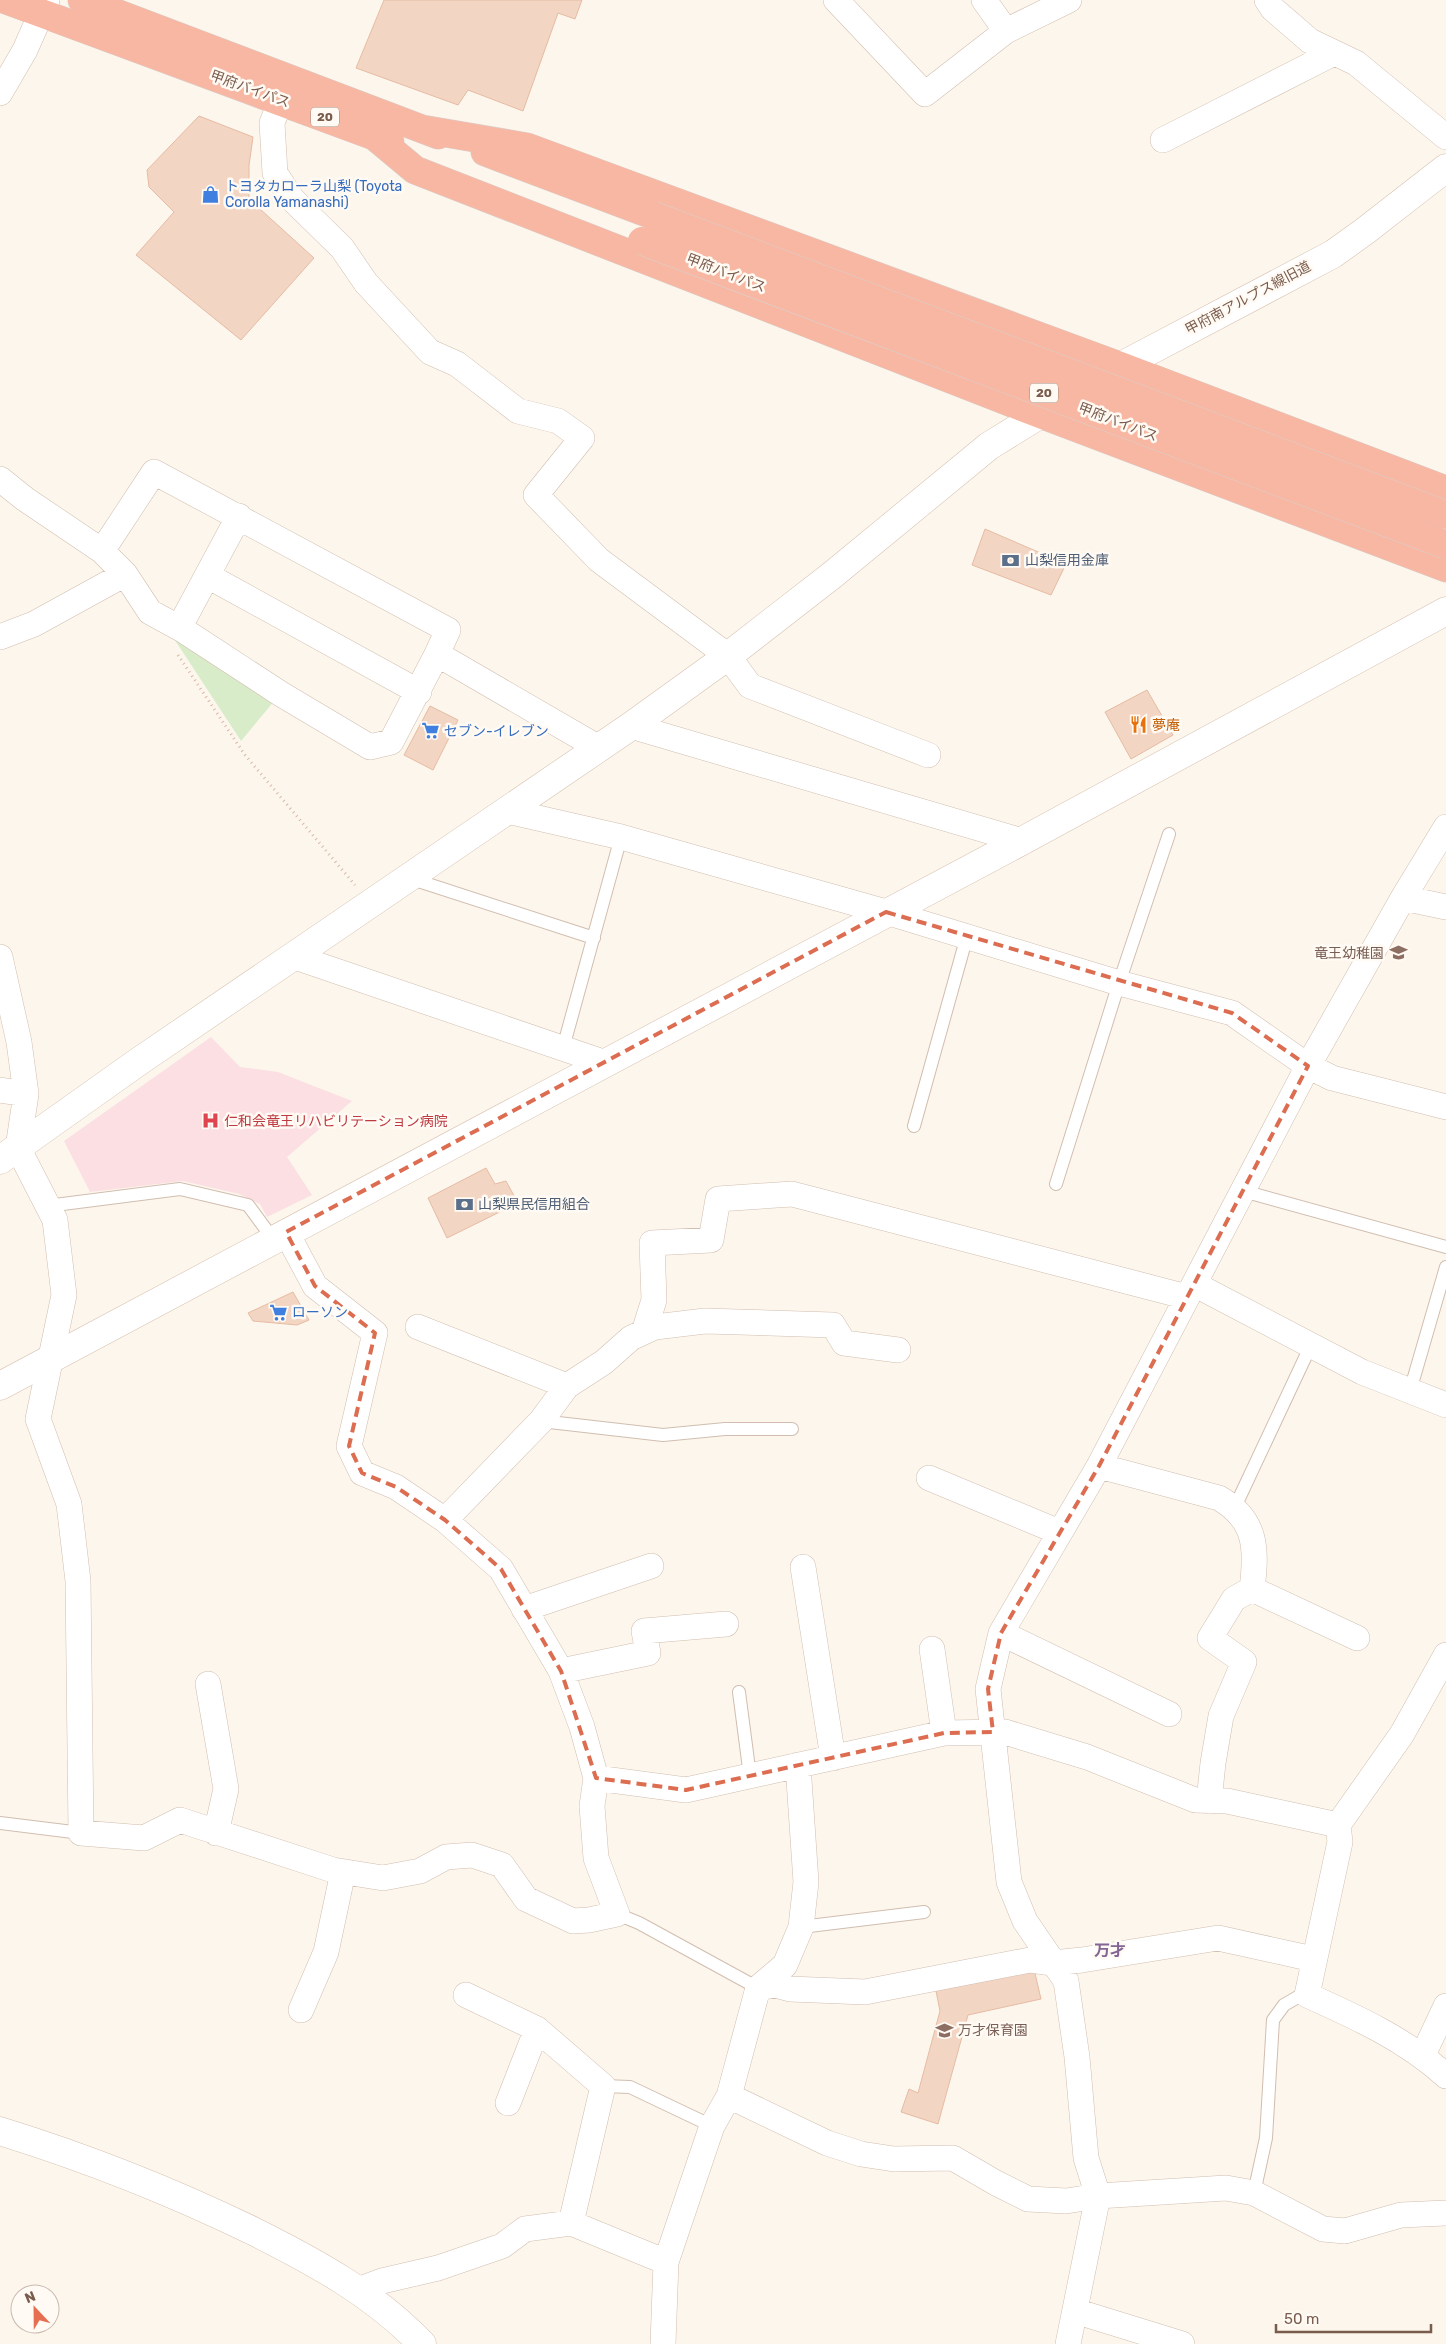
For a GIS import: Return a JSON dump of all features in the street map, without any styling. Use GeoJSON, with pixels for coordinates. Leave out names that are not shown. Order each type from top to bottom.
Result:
{"type":"FeatureCollection","features":[{"type":"Feature","properties":{"kind":"highway","name":"甲府バイパス"},"geometry":{"type":"LineString","coordinates":[[6,0],[44,7],[642,242],[1446,546]]}},
{"type":"Feature","properties":{"kind":"highway","name":"甲府バイパス"},"geometry":{"type":"LineString","coordinates":[[82,0],[1446,515]]}},
{"type":"Feature","properties":{"kind":"highway"},"geometry":{"type":"LineString","coordinates":[[422,129],[528,147],[1120,366],[1446,490]]}},
{"type":"Feature","properties":{"kind":"highway"},"geometry":{"type":"LineString","coordinates":[[373,135],[415,170],[1040,414],[1446,568]]}},
{"type":"Feature","properties":{"kind":"street"},"geometry":{"type":"LineString","coordinates":[[836,0],[925,94],[1006,31],[1070,0]]}},
{"type":"Feature","properties":{"kind":"street"},"geometry":{"type":"LineString","coordinates":[[984,0],[1006,31]]}},
{"type":"Feature","properties":{"kind":"street"},"geometry":{"type":"LineString","coordinates":[[1267,0],[1273,9],[1310,41],[1356,64],[1446,137]]}},
{"type":"Feature","properties":{"kind":"street"},"geometry":{"type":"LineString","coordinates":[[0,93],[25,50],[44,7]]}},
{"type":"Feature","properties":{"kind":"street"},"geometry":{"type":"LineString","coordinates":[[1163,140],[1334,52]]}},
{"type":"Feature","properties":{"kind":"street"},"geometry":{"type":"LineString","coordinates":[[281,100],[272,123],[275,173],[292,199],[342,248],[366,283],[430,352],[457,364],[518,411],[558,421],[582,438],[536,494],[599,560],[728,656],[750,686],[928,755]]}},
{"type":"Feature","properties":{"kind":"street","name":"甲府南アルプス線旧道"},"geometry":{"type":"LineString","coordinates":[[9,1154],[138,1062],[507,812],[728,656],[989,446],[1120,366],[1333,254],[1366,231],[1446,168]]}},
{"type":"Feature","properties":{"kind":"street"},"geometry":{"type":"LineString","coordinates":[[0,479],[25,499],[102,551],[124,574],[150,612],[176,638],[281,694],[370,747],[391,742],[448,630],[154,472],[102,551]]}},
{"type":"Feature","properties":{"kind":"street"},"geometry":{"type":"LineString","coordinates":[[176,638],[239,516]]}},
{"type":"Feature","properties":{"kind":"street"},"geometry":{"type":"LineString","coordinates":[[0,637],[34,624],[124,574]]}},
{"type":"Feature","properties":{"kind":"street"},"geometry":{"type":"LineString","coordinates":[[208,576],[418,692]]}},
{"type":"Feature","properties":{"kind":"street"},"geometry":{"type":"LineString","coordinates":[[0,1386],[1022,841],[1446,611]]}},
{"type":"Feature","properties":{"kind":"street"},"geometry":{"type":"LineString","coordinates":[[437,654],[599,748]]}},
{"type":"Feature","properties":{"kind":"street"},"geometry":{"type":"LineString","coordinates":[[631,726],[1022,841]]}},
{"type":"Feature","properties":{"kind":"street"},"geometry":{"type":"LineString","coordinates":[[507,812],[621,837],[886,912],[1119,983],[1232,1014],[1308,1066],[1332,1078],[1446,1107]]}},
{"type":"Feature","properties":{"kind":"street"},"geometry":{"type":"LineString","coordinates":[[1068,2344],[1098,2196],[1086,2158],[1077,2057],[1066,1981],[1025,1921],[1009,1882],[988,1689],[1001,1633],[1099,1466],[1308,1066],[1403,898],[1446,827]]}},
{"type":"Feature","properties":{"kind":"street"},"geometry":{"type":"LineString","coordinates":[[1403,898],[1446,907]]}},
{"type":"Feature","properties":{"kind":"street"},"geometry":{"type":"LineString","coordinates":[[295,957],[606,1063]]}},
{"type":"Feature","properties":{"kind":"street"},"geometry":{"type":"LineString","coordinates":[[0,958],[19,1042],[26,1094],[9,1154],[55,1220],[64,1295],[53,1357],[38,1418],[69,1504],[78,1581],[81,1833],[144,1838],[180,1820],[343,1872],[383,1878],[420,1872],[446,1856],[472,1855],[502,1865],[526,1899],[574,1921],[617,1914],[596,1858],[592,1806],[596,1778],[582,1727],[561,1671],[501,1569],[446,1520],[396,1487],[362,1473],[349,1446],[376,1333],[315,1286],[279,1236]]}},
{"type":"Feature","properties":{"kind":"street"},"geometry":{"type":"LineString","coordinates":[[0,1090],[26,1094]]}},
{"type":"Feature","properties":{"kind":"street"},"geometry":{"type":"LineString","coordinates":[[644,1332],[654,1300],[652,1243],[710,1240],[718,1199],[792,1194],[1190,1290],[1311,1345],[1362,1372],[1446,1405]]}},
{"type":"Feature","properties":{"kind":"street"},"geometry":{"type":"LineString","coordinates":[[446,1520],[541,1421],[567,1386],[604,1362],[631,1338],[655,1327],[705,1321],[833,1325],[844,1343],[898,1350]]}},
{"type":"Feature","properties":{"kind":"street"},"geometry":{"type":"LineString","coordinates":[[418,1328],[567,1386]]}},
{"type":"Feature","properties":{"kind":"street"},"geometry":{"type":"LineString","coordinates":[[1099,1466],[1219,1498],[1235,1508],[1249,1527],[1254,1542],[1256,1558],[1252,1589]]}},
{"type":"Feature","properties":{"kind":"street"},"geometry":{"type":"LineString","coordinates":[[929,1478],[1059,1532]]}},
{"type":"Feature","properties":{"kind":"street"},"geometry":{"type":"LineString","coordinates":[[524,1609],[651,1566]]}},
{"type":"Feature","properties":{"kind":"street"},"geometry":{"type":"LineString","coordinates":[[803,1567],[833,1758]]}},
{"type":"Feature","properties":{"kind":"street"},"geometry":{"type":"LineString","coordinates":[[1252,1589],[1357,1638]]}},
{"type":"Feature","properties":{"kind":"street"},"geometry":{"type":"LineString","coordinates":[[1209,1800],[1221,1716],[1244,1662],[1210,1638],[1234,1599],[1252,1589]]}},
{"type":"Feature","properties":{"kind":"street"},"geometry":{"type":"LineString","coordinates":[[561,1671],[648,1653],[644,1631],[726,1624]]}},
{"type":"Feature","properties":{"kind":"street"},"geometry":{"type":"LineString","coordinates":[[1001,1633],[1169,1714]]}},
{"type":"Feature","properties":{"kind":"street"},"geometry":{"type":"LineString","coordinates":[[932,1649],[944,1733]]}},
{"type":"Feature","properties":{"kind":"street"},"geometry":{"type":"LineString","coordinates":[[1446,1655],[1402,1734],[1338,1825],[1340,1842],[1313,1959],[1307,1995],[1361,2020],[1423,2055],[1446,2076]]}},
{"type":"Feature","properties":{"kind":"street"},"geometry":{"type":"LineString","coordinates":[[208,1684],[226,1789],[216,1833]]}},
{"type":"Feature","properties":{"kind":"street"},"geometry":{"type":"LineString","coordinates":[[596,1778],[686,1790],[944,1733],[1005,1732],[1087,1757],[1195,1800],[1227,1802],[1338,1825]]}},
{"type":"Feature","properties":{"kind":"street"},"geometry":{"type":"LineString","coordinates":[[663,2344],[666,2262],[712,2126],[729,2096],[758,1988],[785,1965],[801,1927],[806,1882],[798,1766]]}},
{"type":"Feature","properties":{"kind":"street"},"geometry":{"type":"LineString","coordinates":[[301,2010],[326,1952],[343,1872]]}},
{"type":"Feature","properties":{"kind":"street"},"geometry":{"type":"LineString","coordinates":[[758,1988],[775,1985],[790,1989],[865,1992],[1030,1960],[1053,1963],[1082,1960],[1218,1938],[1313,1959]]}},
{"type":"Feature","properties":{"kind":"street"},"geometry":{"type":"LineString","coordinates":[[466,1995],[537,2029],[603,2086],[571,2223]]}},
{"type":"Feature","properties":{"kind":"street"},"geometry":{"type":"LineString","coordinates":[[1423,2055],[1446,2006]]}},
{"type":"Feature","properties":{"kind":"street"},"geometry":{"type":"LineString","coordinates":[[508,2103],[537,2029]]}},
{"type":"Feature","properties":{"kind":"street"},"geometry":{"type":"LineString","coordinates":[[729,2096],[828,2144],[861,2154],[894,2159],[953,2158],[996,2184],[1028,2199],[1066,2201],[1098,2196],[1226,2188],[1254,2193],[1323,2229],[1345,2232],[1401,2215],[1446,2213]]}},
{"type":"Feature","properties":{"kind":"street"},"geometry":{"type":"LineString","coordinates":[[0,2131],[61,2150],[139,2179],[231,2220],[319,2264],[358,2290],[422,2344]]}},
{"type":"Feature","properties":{"kind":"street"},"geometry":{"type":"LineString","coordinates":[[358,2290],[382,2281],[438,2268],[502,2246],[525,2230],[571,2223],[666,2262]]}},
{"type":"Feature","properties":{"kind":"street"},"geometry":{"type":"LineString","coordinates":[[1074,2311],[1182,2344]]}},
{"type":"Feature","properties":{"kind":"lane"},"geometry":{"type":"LineString","coordinates":[[1056,1184],[1119,983],[1169,834]]}},
{"type":"Feature","properties":{"kind":"lane"},"geometry":{"type":"LineString","coordinates":[[563,1048],[621,837]]}},
{"type":"Feature","properties":{"kind":"lane"},"geometry":{"type":"LineString","coordinates":[[409,878],[594,938]]}},
{"type":"Feature","properties":{"kind":"lane"},"geometry":{"type":"LineString","coordinates":[[914,1126],[967,936]]}},
{"type":"Feature","properties":{"kind":"lane"},"geometry":{"type":"LineString","coordinates":[[47,1206],[180,1189],[248,1205],[279,1236]]}},
{"type":"Feature","properties":{"kind":"lane"},"geometry":{"type":"LineString","coordinates":[[1243,1191],[1446,1247]]}},
{"type":"Feature","properties":{"kind":"lane"},"geometry":{"type":"LineString","coordinates":[[1410,1391],[1446,1267]]}},
{"type":"Feature","properties":{"kind":"lane"},"geometry":{"type":"LineString","coordinates":[[1235,1508],[1311,1345]]}},
{"type":"Feature","properties":{"kind":"lane"},"geometry":{"type":"LineString","coordinates":[[541,1421],[662,1435],[725,1429],[792,1429]]}},
{"type":"Feature","properties":{"kind":"lane"},"geometry":{"type":"LineString","coordinates":[[739,1692],[750,1776]]}},
{"type":"Feature","properties":{"kind":"lane"},"geometry":{"type":"LineString","coordinates":[[0,1823],[81,1833]]}},
{"type":"Feature","properties":{"kind":"lane"},"geometry":{"type":"LineString","coordinates":[[801,1927],[924,1912]]}},
{"type":"Feature","properties":{"kind":"lane"},"geometry":{"type":"LineString","coordinates":[[617,1914],[639,1923],[758,1988]]}},
{"type":"Feature","properties":{"kind":"lane"},"geometry":{"type":"LineString","coordinates":[[1254,2193],[1266,2138],[1273,2020],[1284,2005],[1308,1990]]}},
{"type":"Feature","properties":{"kind":"lane"},"geometry":{"type":"LineString","coordinates":[[603,2086],[630,2087],[712,2126]]}},
{"type":"Feature","properties":{"kind":"path"},"geometry":{"type":"LineString","coordinates":[[176,638],[245,755],[371,904]]}},
{"type":"Feature","properties":{"kind":"highlighted area"},"geometry":{"type":"Polygon","coordinates":[[[886,912],[1232,1013],[1308,1066],[1099,1466],[1001,1633],[988,1689],[993,1732],[944,1733],[686,1790],[596,1778],[561,1671],[501,1569],[445,1520],[396,1487],[362,1473],[349,1446],[375,1333],[315,1286],[286,1232],[886,912]]]}},
{"type":"Feature","properties":{"kind":"shaded area","name":"仁和会竜王リハビリテーション病院"},"geometry":{"type":"Polygon","coordinates":[[[211,1037],[240,1067],[278,1072],[352,1101],[287,1157],[312,1195],[267,1217],[260,1204],[239,1194],[183,1181],[90,1192],[64,1141],[211,1037]]]}},
{"type":"Feature","properties":{"kind":"green space"},"geometry":{"type":"Polygon","coordinates":[[[167,628],[275,700],[241,741],[167,628]]]}},
{"type":"Feature","properties":{"kind":"building"},"geometry":{"type":"Polygon","coordinates":[[[384,0],[582,0],[575,19],[558,13],[523,111],[468,90],[458,105],[356,68],[384,0]]]}},
{"type":"Feature","properties":{"kind":"building"},"geometry":{"type":"Polygon","coordinates":[[[199,116],[253,137],[249,165],[249,199],[314,258],[241,340],[136,255],[174,212],[149,187],[147,170],[199,116]]]}},
{"type":"Feature","properties":{"kind":"building"},"geometry":{"type":"Polygon","coordinates":[[[985,529],[1066,564],[1051,595],[972,565],[985,529]]]}},
{"type":"Feature","properties":{"kind":"building"},"geometry":{"type":"Polygon","coordinates":[[[1147,690],[1173,735],[1131,759],[1105,712],[1147,690]]]}},
{"type":"Feature","properties":{"kind":"building"},"geometry":{"type":"Polygon","coordinates":[[[430,706],[458,720],[433,770],[404,755],[430,706]]]}},
{"type":"Feature","properties":{"kind":"building"},"geometry":{"type":"Polygon","coordinates":[[[486,1168],[495,1184],[506,1181],[518,1203],[447,1238],[428,1198],[486,1168]]]}},
{"type":"Feature","properties":{"kind":"building"},"geometry":{"type":"Polygon","coordinates":[[[293,1292],[309,1320],[297,1325],[253,1321],[248,1313],[293,1292]]]}},
{"type":"Feature","properties":{"kind":"building"},"geometry":{"type":"Polygon","coordinates":[[[1033,1965],[1041,1999],[968,2015],[938,2124],[901,2112],[909,2089],[918,2093],[940,2011],[935,1986],[1033,1965]]]}},
{"type":"Feature","properties":{"kind":"place","name":"トヨタカローラ山梨 (Toyota Corolla Yamanashi)"},"geometry":{"type":"Point","coordinates":[211,194]}},
{"type":"Feature","properties":{"kind":"place","name":"山梨信用金庫"},"geometry":{"type":"Point","coordinates":[1011,560]}},
{"type":"Feature","properties":{"kind":"place","name":"夢庵"},"geometry":{"type":"Point","coordinates":[1138,725]}},
{"type":"Feature","properties":{"kind":"place","name":"セブン-イレブン"},"geometry":{"type":"Point","coordinates":[430,731]}},
{"type":"Feature","properties":{"kind":"place","name":"竜王幼稚園"},"geometry":{"type":"Point","coordinates":[1398,953]}},
{"type":"Feature","properties":{"kind":"place","name":"仁和会竜王リハビリテーション病院"},"geometry":{"type":"Point","coordinates":[210,1121]}},
{"type":"Feature","properties":{"kind":"place","name":"山梨県民信用組合"},"geometry":{"type":"Point","coordinates":[464,1204]}},
{"type":"Feature","properties":{"kind":"place","name":"ローソン"},"geometry":{"type":"Point","coordinates":[278,1312]}},
{"type":"Feature","properties":{"kind":"place","name":"万才保育園"},"geometry":{"type":"Point","coordinates":[944,2030]}},
{"type":"Feature","properties":{"kind":"district","name":"万才"},"geometry":{"type":"Point","coordinates":[1110,1950]}}]}
